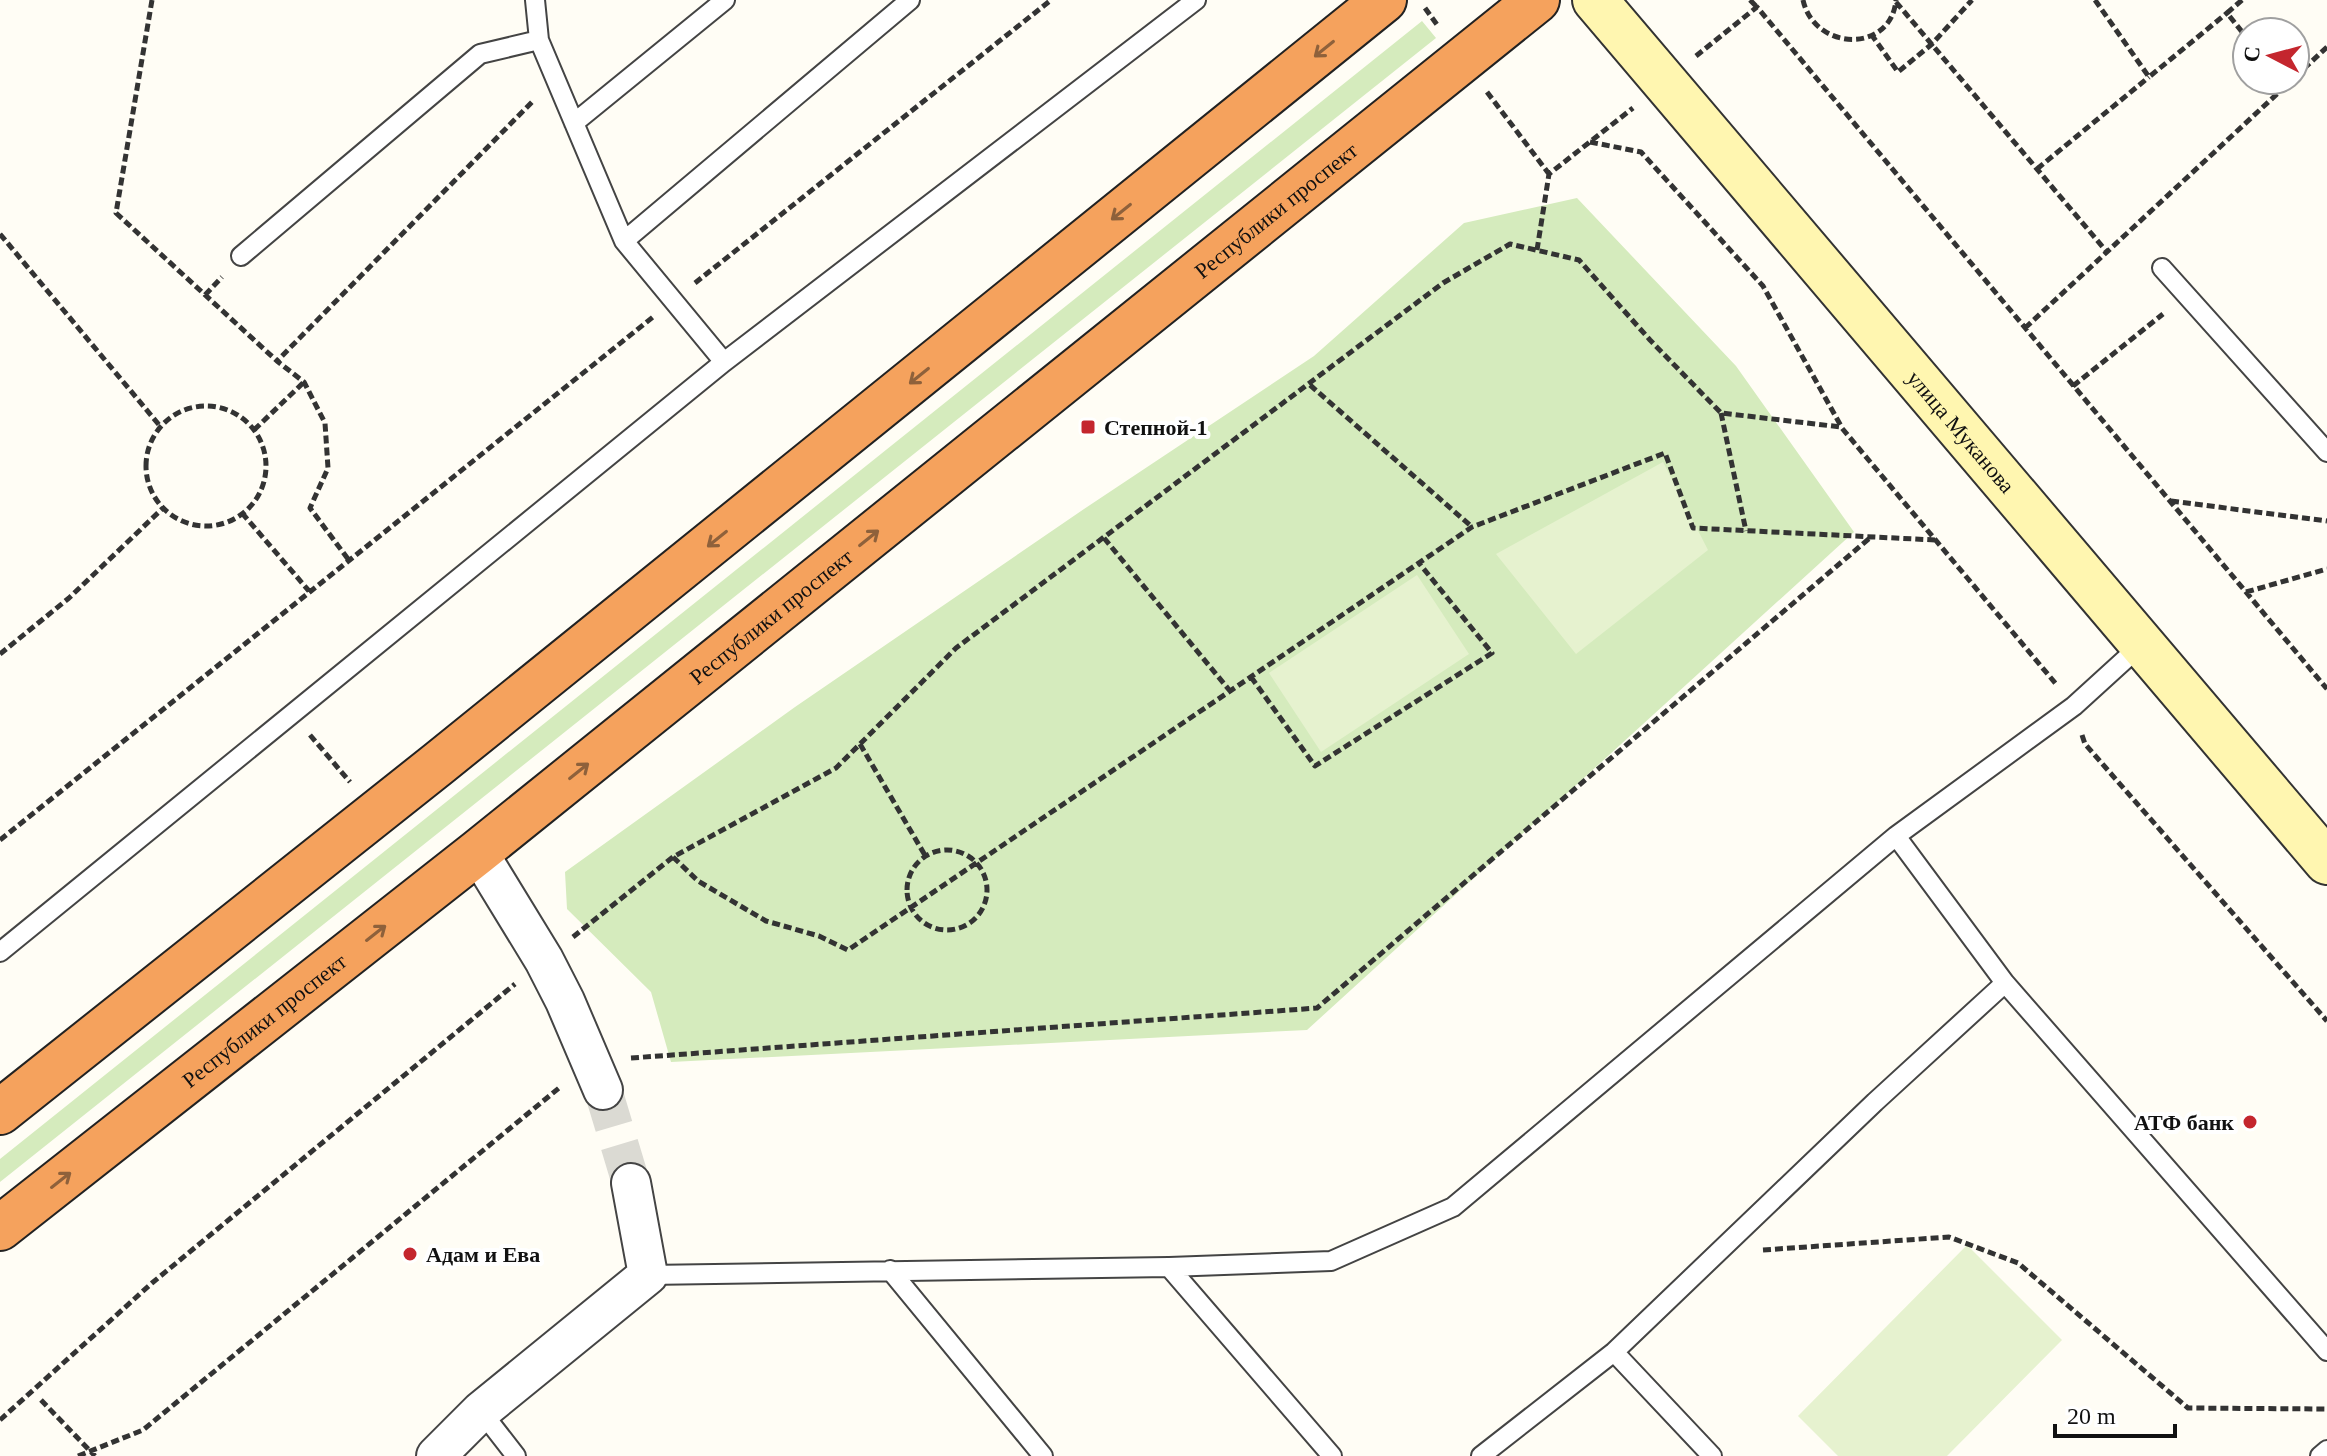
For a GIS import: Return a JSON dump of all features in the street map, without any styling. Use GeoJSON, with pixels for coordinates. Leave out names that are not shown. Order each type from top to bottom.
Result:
{"type":"FeatureCollection","features":[{"type":"Feature","properties":{"kind":"highway"},"geometry":{"type":"LineString","coordinates":[[0,1112],[438,764],[1384,0]]}},
{"type":"Feature","properties":{"kind":"highway","name":"Республики проспект"},"geometry":{"type":"LineString","coordinates":[[0,1228],[478,852],[1537,0]]}},
{"type":"Feature","properties":{"kind":"main road","name":"улица Муканова"},"geometry":{"type":"LineString","coordinates":[[1595,0],[2327,861]]}},
{"type":"Feature","properties":{"kind":"street"},"geometry":{"type":"LineString","coordinates":[[478,852],[544,960],[597,1076]]}},
{"type":"Feature","properties":{"kind":"street"},"geometry":{"type":"LineString","coordinates":[[436,1456],[481,1411],[648,1275],[631,1183]]}},
{"type":"Feature","properties":{"kind":"lane"},"geometry":{"type":"LineString","coordinates":[[535,0],[539,40],[624,241],[724,362]]}},
{"type":"Feature","properties":{"kind":"lane"},"geometry":{"type":"LineString","coordinates":[[574,123],[725,0]]}},
{"type":"Feature","properties":{"kind":"lane"},"geometry":{"type":"LineString","coordinates":[[624,241],[910,0]]}},
{"type":"Feature","properties":{"kind":"lane"},"geometry":{"type":"LineString","coordinates":[[0,952],[724,362],[1196,0]]}},
{"type":"Feature","properties":{"kind":"lane"},"geometry":{"type":"LineString","coordinates":[[241,256],[480,54],[539,40]]}},
{"type":"Feature","properties":{"kind":"lane"},"geometry":{"type":"LineString","coordinates":[[2162,268],[2327,452]]}},
{"type":"Feature","properties":{"kind":"lane"},"geometry":{"type":"LineString","coordinates":[[648,1275],[1169,1267],[1331,1261],[1453,1207],[1896,836],[2074,706],[2141,645]]}},
{"type":"Feature","properties":{"kind":"lane"},"geometry":{"type":"LineString","coordinates":[[1896,836],[2005,983],[2327,1351]]}},
{"type":"Feature","properties":{"kind":"lane"},"geometry":{"type":"LineString","coordinates":[[1481,1456],[1614,1352],[1875,1102],[2005,983]]}},
{"type":"Feature","properties":{"kind":"lane"},"geometry":{"type":"LineString","coordinates":[[1169,1267],[1332,1456]]}},
{"type":"Feature","properties":{"kind":"lane"},"geometry":{"type":"LineString","coordinates":[[890,1270],[1043,1456]]}},
{"type":"Feature","properties":{"kind":"lane"},"geometry":{"type":"LineString","coordinates":[[1614,1352],[1712,1456]]}},
{"type":"Feature","properties":{"kind":"lane"},"geometry":{"type":"LineString","coordinates":[[481,1411],[516,1456]]}},
{"type":"Feature","properties":{"kind":"lane"},"geometry":{"type":"LineString","coordinates":[[2320,1456],[2327,1450]]}},
{"type":"Feature","properties":{"kind":"path"},"geometry":{"type":"LineString","coordinates":[[152,0],[116,213],[277,361],[304,382],[325,423],[328,468],[310,508],[348,559]]}},
{"type":"Feature","properties":{"kind":"path"},"geometry":{"type":"LineString","coordinates":[[0,840],[1051,0]]}},
{"type":"Feature","properties":{"kind":"path"},"geometry":{"type":"LineString","coordinates":[[1750,0],[2326,687]]}},
{"type":"Feature","properties":{"kind":"path"},"geometry":{"type":"LineString","coordinates":[[1803,0],[1816,27],[1836,39],[1860,40],[1882,29],[1895,10],[1896,1]]}},
{"type":"Feature","properties":{"kind":"path"},"geometry":{"type":"LineString","coordinates":[[1871,34],[1898,72],[1932,44],[1972,0]]}},
{"type":"Feature","properties":{"kind":"path"},"geometry":{"type":"LineString","coordinates":[[2095,0],[2149,77]]}},
{"type":"Feature","properties":{"kind":"path"},"geometry":{"type":"LineString","coordinates":[[2037,169],[2242,0]]}},
{"type":"Feature","properties":{"kind":"path"},"geometry":{"type":"LineString","coordinates":[[1896,1],[2107,252]]}},
{"type":"Feature","properties":{"kind":"path"},"geometry":{"type":"LineString","coordinates":[[1537,250],[1549,174],[1757,7]]}},
{"type":"Feature","properties":{"kind":"path"},"geometry":{"type":"LineString","coordinates":[[2227,13],[2231,18]]}},
{"type":"Feature","properties":{"kind":"path"},"geometry":{"type":"LineString","coordinates":[[2311,61],[2327,47]]}},
{"type":"Feature","properties":{"kind":"path"},"geometry":{"type":"LineString","coordinates":[[277,361],[556,79]]}},
{"type":"Feature","properties":{"kind":"path"},"geometry":{"type":"LineString","coordinates":[[2025,328],[2272,96]]}},
{"type":"Feature","properties":{"kind":"path"},"geometry":{"type":"LineString","coordinates":[[1590,142],[1641,152],[1763,286],[1841,427],[2074,706],[2085,744],[2327,1021]]}},
{"type":"Feature","properties":{"kind":"path"},"geometry":{"type":"LineString","coordinates":[[0,234],[160,426]]}},
{"type":"Feature","properties":{"kind":"path"},"geometry":{"type":"LineString","coordinates":[[0,1420],[152,1283],[673,857],[836,768],[956,648],[1443,283],[1510,244],[1579,260],[1721,413],[1746,531]]}},
{"type":"Feature","properties":{"kind":"path"},"geometry":{"type":"LineString","coordinates":[[2073,386],[2186,296]]}},
{"type":"Feature","properties":{"kind":"path"},"geometry":{"type":"LineString","coordinates":[[254,430],[304,382]]}},
{"type":"Feature","properties":{"kind":"path"},"geometry":{"type":"LineString","coordinates":[[1310,385],[1472,527]]}},
{"type":"Feature","properties":{"kind":"path"},"geometry":{"type":"LineString","coordinates":[[198,406],[220,407],[241,417],[254,430],[266,459],[264,483],[251,505],[232,521],[208,526],[183,522],[163,508],[150,490],[145,468],[149,446],[160,426],[177,412],[198,406]]}},
{"type":"Feature","properties":{"kind":"path"},"geometry":{"type":"LineString","coordinates":[[1721,413],[1841,427]]}},
{"type":"Feature","properties":{"kind":"path"},"geometry":{"type":"LineString","coordinates":[[673,857],[698,881],[766,921],[819,936],[848,950],[1472,527],[1665,453],[1693,528],[1936,540]]}},
{"type":"Feature","properties":{"kind":"path"},"geometry":{"type":"LineString","coordinates":[[2170,501],[2327,521]]}},
{"type":"Feature","properties":{"kind":"path"},"geometry":{"type":"LineString","coordinates":[[0,654],[69,598],[163,508]]}},
{"type":"Feature","properties":{"kind":"path"},"geometry":{"type":"LineString","coordinates":[[242,513],[309,591]]}},
{"type":"Feature","properties":{"kind":"path"},"geometry":{"type":"LineString","coordinates":[[78,1456],[143,1430],[597,1076],[1317,1008],[1871,537]]}},
{"type":"Feature","properties":{"kind":"path"},"geometry":{"type":"LineString","coordinates":[[1104,538],[1230,691]]}},
{"type":"Feature","properties":{"kind":"path"},"geometry":{"type":"LineString","coordinates":[[1251,677],[1315,766],[1492,653],[1419,563]]}},
{"type":"Feature","properties":{"kind":"path"},"geometry":{"type":"LineString","coordinates":[[2246,592],[2327,569]]}},
{"type":"Feature","properties":{"kind":"path"},"geometry":{"type":"LineString","coordinates":[[860,744],[926,857]]}},
{"type":"Feature","properties":{"kind":"path"},"geometry":{"type":"LineString","coordinates":[[938,850],[959,851],[977,862],[987,881],[986,902],[975,920],[956,930],[936,929],[918,919],[908,901],[908,879],[919,860],[926,857],[938,850]]}},
{"type":"Feature","properties":{"kind":"path"},"geometry":{"type":"LineString","coordinates":[[1716,1253],[1949,1237],[2018,1263],[2188,1408],[2327,1409]]}},
{"type":"Feature","properties":{"kind":"path"},"geometry":{"type":"LineString","coordinates":[[41,1400],[95,1456]]}},
{"type":"Feature","properties":{"kind":"green space"},"geometry":{"type":"Polygon","coordinates":[[[1422,21],[1436,38],[0,1182],[0,1159],[1422,21]]]}},
{"type":"Feature","properties":{"kind":"green space"},"geometry":{"type":"Polygon","coordinates":[[[1577,198],[1736,366],[1854,532],[1307,1030],[671,1062],[651,992],[567,909],[565,872],[795,707],[1314,356],[1464,223],[1577,198]]]}},
{"type":"Feature","properties":{"kind":"green space"},"geometry":{"type":"Polygon","coordinates":[[[1663,462],[1708,550],[1576,654],[1496,554],[1663,462]]]}},
{"type":"Feature","properties":{"kind":"green space"},"geometry":{"type":"Polygon","coordinates":[[[1417,575],[1469,654],[1321,752],[1269,673],[1417,575]]]}},
{"type":"Feature","properties":{"kind":"green space"},"geometry":{"type":"Polygon","coordinates":[[[1967,1245],[2062,1340],[1947,1456],[1838,1456],[1798,1416],[1967,1245]]]}},
{"type":"Feature","properties":{"kind":"tunnel"},"geometry":{"type":"LineString","coordinates":[[603,1090],[631,1183]]}},
{"type":"Feature","properties":{"kind":"place","name":"Степной-1"},"geometry":{"type":"Point","coordinates":[1088,427]}},
{"type":"Feature","properties":{"kind":"place","name":"АТФ банк"},"geometry":{"type":"Point","coordinates":[2250,1122]}},
{"type":"Feature","properties":{"kind":"place","name":"Адам и Ева"},"geometry":{"type":"Point","coordinates":[410,1254]}}]}
